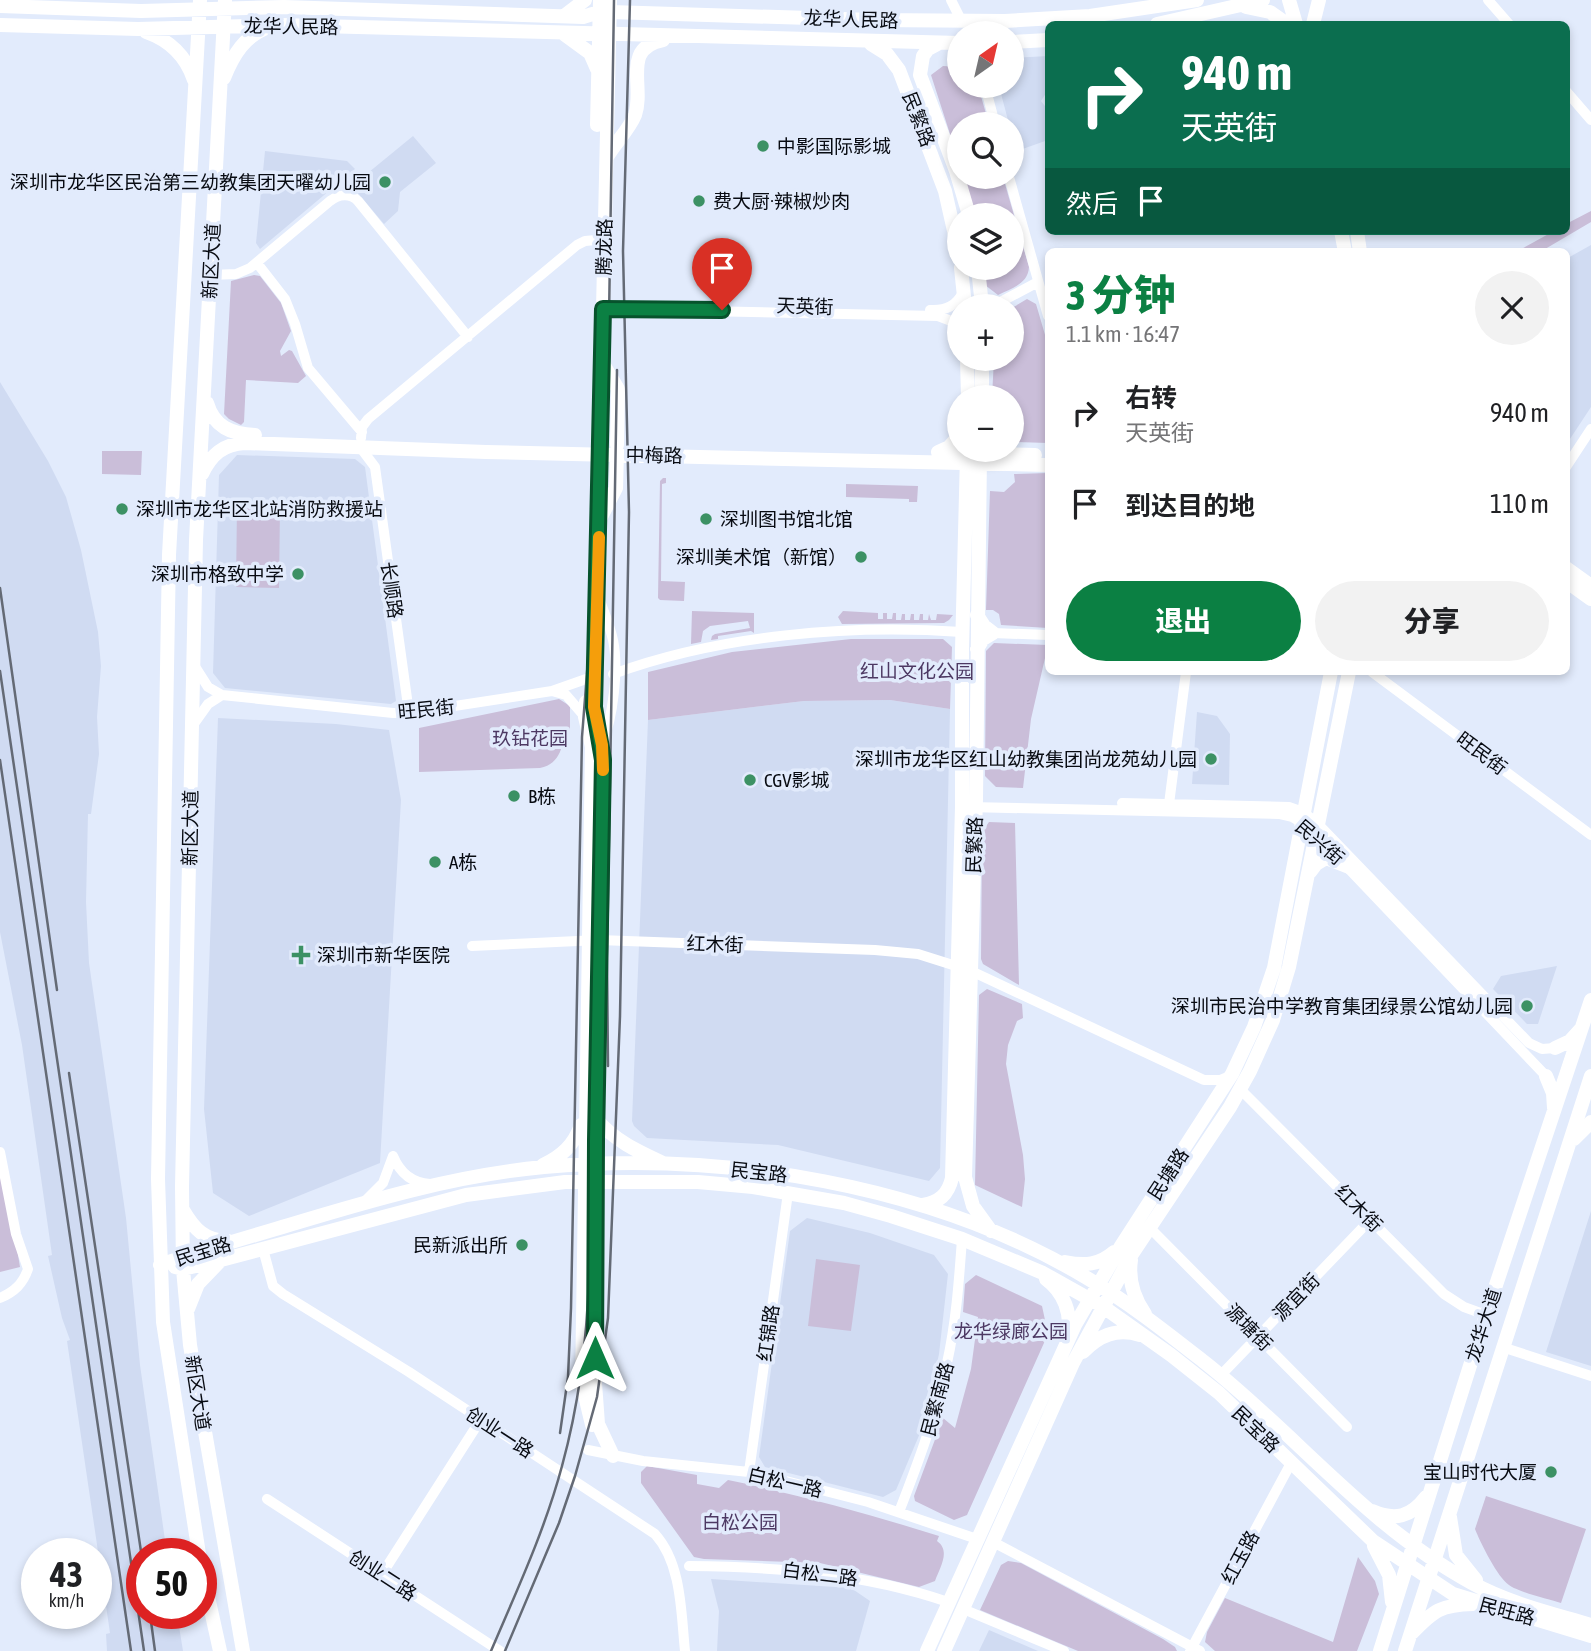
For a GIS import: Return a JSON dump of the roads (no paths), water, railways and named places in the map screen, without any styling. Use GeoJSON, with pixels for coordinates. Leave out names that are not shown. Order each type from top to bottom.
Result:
{"type":"FeatureCollection","features":[{"type":"Feature","properties":{"kind":"main road"},"geometry":{"type":"LineString","coordinates":[[141,11],[170,0]]}},
{"type":"Feature","properties":{"kind":"main road"},"geometry":{"type":"LineString","coordinates":[[264,0],[284,7]]}},
{"type":"Feature","properties":{"kind":"main road"},"geometry":{"type":"LineString","coordinates":[[563,16],[585,0]]}},
{"type":"Feature","properties":{"kind":"main road"},"geometry":{"type":"LineString","coordinates":[[645,0],[660,8],[679,13]]}},
{"type":"Feature","properties":{"kind":"main road","name":"龙华人民路"},"geometry":{"type":"LineString","coordinates":[[983,21],[1090,16],[1198,0]]}},
{"type":"Feature","properties":{"kind":"main road"},"geometry":{"type":"LineString","coordinates":[[1171,21],[1263,0]]}},
{"type":"Feature","properties":{"kind":"main road"},"geometry":{"type":"LineString","coordinates":[[1289,0],[1295,21]]}},
{"type":"Feature","properties":{"kind":"main road"},"geometry":{"type":"LineString","coordinates":[[1305,0],[1311,21]]}},
{"type":"Feature","properties":{"kind":"main road"},"geometry":{"type":"LineString","coordinates":[[1313,21],[1319,0]]}},
{"type":"Feature","properties":{"kind":"main road","name":"龙华人民路"},"geometry":{"type":"LineString","coordinates":[[0,6],[141,11],[225,4],[583,17],[605,6],[679,13],[947,22]]}},
{"type":"Feature","properties":{"kind":"main road","name":"新区大道"},"geometry":{"type":"LineString","coordinates":[[225,4],[199,485],[183,1263],[195,1376],[243,1651]]}},
{"type":"Feature","properties":{"kind":"main road","name":"新区大道"},"geometry":{"type":"LineString","coordinates":[[196,1538],[166,1349],[158,1179],[169,555],[200,5]]}},
{"type":"Feature","properties":{"kind":"main road","name":"腾龙路"},"geometry":{"type":"LineString","coordinates":[[594,940],[592,747],[586,717],[586,680],[603,309],[605,6]]}},
{"type":"Feature","properties":{"kind":"main road"},"geometry":{"type":"LineString","coordinates":[[1238,7],[1270,12],[1283,21]]}},
{"type":"Feature","properties":{"kind":"main road","name":"龙华人民路"},"geometry":{"type":"LineString","coordinates":[[0,25],[138,29],[281,25],[947,43]]}},
{"type":"Feature","properties":{"kind":"main road"},"geometry":{"type":"LineString","coordinates":[[220,90],[234,56],[245,41],[265,28],[281,25]]}},
{"type":"Feature","properties":{"kind":"main road"},"geometry":{"type":"LineString","coordinates":[[138,29],[160,37],[173,46],[188,67],[195,89]]}},
{"type":"Feature","properties":{"kind":"main road"},"geometry":{"type":"LineString","coordinates":[[559,33],[575,40],[590,53],[598,72]]}},
{"type":"Feature","properties":{"kind":"main road","name":"腾龙路"},"geometry":{"type":"LineString","coordinates":[[599,366],[596,240],[598,72],[604,34]]}},
{"type":"Feature","properties":{"kind":"main road"},"geometry":{"type":"LineString","coordinates":[[606,158],[631,122],[636,110],[637,64],[641,52],[655,41],[683,36]]}},
{"type":"Feature","properties":{"kind":"main road"},"geometry":{"type":"LineString","coordinates":[[1024,41],[1045,40]]}},
{"type":"Feature","properties":{"kind":"main road","name":"民繁路"},"geometry":{"type":"LineString","coordinates":[[866,42],[882,50],[899,70],[948,203]]}},
{"type":"Feature","properties":{"kind":"main road","name":"民繁路"},"geometry":{"type":"LineString","coordinates":[[940,43],[925,52],[920,62],[920,75],[965,203]]}},
{"type":"Feature","properties":{"kind":"main road"},"geometry":{"type":"LineString","coordinates":[[599,366],[618,389],[616,488],[599,520]]}},
{"type":"Feature","properties":{"kind":"main road","name":"中梅路"},"geometry":{"type":"LineString","coordinates":[[204,391],[212,418],[219,425],[247,435],[617,450],[947,456]]}},
{"type":"Feature","properties":{"kind":"main road","name":"中梅路"},"geometry":{"type":"LineString","coordinates":[[199,485],[212,457],[232,444],[303,444],[361,439],[388,448],[597,449]]}},
{"type":"Feature","properties":{"kind":"main road","name":"腾龙路"},"geometry":{"type":"LineString","coordinates":[[597,449],[599,520],[594,707],[602,745],[594,940],[590,1180],[595,1400],[598,1424],[610,1455]]}},
{"type":"Feature","properties":{"kind":"main road"},"geometry":{"type":"LineString","coordinates":[[947,449],[937,457],[972,489],[998,462]]}},
{"type":"Feature","properties":{"kind":"main road","name":"中梅路"},"geometry":{"type":"LineString","coordinates":[[1024,456],[1045,455]]}},
{"type":"Feature","properties":{"kind":"main road","name":"中梅路"},"geometry":{"type":"LineString","coordinates":[[1024,460],[1045,464]]}},
{"type":"Feature","properties":{"kind":"main road","name":"民繁路"},"geometry":{"type":"LineString","coordinates":[[969,803],[962,632],[973,462]]}},
{"type":"Feature","properties":{"kind":"main road","name":"民繁路"},"geometry":{"type":"LineString","coordinates":[[923,1205],[943,1198],[951,1178],[977,649],[972,489]]}},
{"type":"Feature","properties":{"kind":"main road"},"geometry":{"type":"LineString","coordinates":[[1570,571],[1591,586]]}},
{"type":"Feature","properties":{"kind":"main road"},"geometry":{"type":"LineString","coordinates":[[1570,584],[1591,599]]}},
{"type":"Feature","properties":{"kind":"main road"},"geometry":{"type":"LineString","coordinates":[[977,615],[993,633],[983,639],[977,649]]}},
{"type":"Feature","properties":{"kind":"main road","name":"民塘路"},"geometry":{"type":"LineString","coordinates":[[927,1651],[1067,1342],[1096,1302],[1232,1074],[1267,995],[1330,675]]}},
{"type":"Feature","properties":{"kind":"main road","name":"民塘路"},"geometry":{"type":"LineString","coordinates":[[1126,1250],[1150,1228],[1240,1089],[1259,1054],[1282,993],[1348,675]]}},
{"type":"Feature","properties":{"kind":"main road"},"geometry":{"type":"LineString","coordinates":[[1306,880],[1323,858],[1333,859],[1349,867]]}},
{"type":"Feature","properties":{"kind":"main road","name":"民繁路"},"geometry":{"type":"LineString","coordinates":[[963,968],[965,1177],[973,1206],[992,1232]]}},
{"type":"Feature","properties":{"kind":"main road","name":"龙华大道"},"geometry":{"type":"LineString","coordinates":[[1380,1651],[1486,1315],[1591,1000]]}},
{"type":"Feature","properties":{"kind":"main road"},"geometry":{"type":"LineString","coordinates":[[1555,1048],[1575,1037],[1583,1026]]}},
{"type":"Feature","properties":{"kind":"main road"},"geometry":{"type":"LineString","coordinates":[[1546,1076],[1553,1093],[1553,1116]]}},
{"type":"Feature","properties":{"kind":"main road","name":"龙华大道"},"geometry":{"type":"LineString","coordinates":[[1405,1651],[1591,1076]]}},
{"type":"Feature","properties":{"kind":"main road"},"geometry":{"type":"LineString","coordinates":[[533,1169],[553,1160],[570,1146],[591,1115],[610,1135],[667,1165]]}},
{"type":"Feature","properties":{"kind":"main road"},"geometry":{"type":"LineString","coordinates":[[1569,1146],[1591,1122]]}},
{"type":"Feature","properties":{"kind":"main road","name":"民宝路"},"geometry":{"type":"LineString","coordinates":[[183,1263],[237,1240],[438,1184],[533,1169],[590,1164],[667,1165],[799,1176],[923,1205],[1054,1260],[1104,1288],[1219,1393],[1365,1533],[1427,1577]]}},
{"type":"Feature","properties":{"kind":"main road","name":"民宝路"},"geometry":{"type":"LineString","coordinates":[[160,1265],[221,1260],[467,1195],[518,1186],[590,1180],[698,1182],[844,1203],[961,1240],[1031,1268],[1149,1330],[1221,1376],[1365,1508],[1433,1559]]}},
{"type":"Feature","properties":{"kind":"main road"},"geometry":{"type":"LineString","coordinates":[[183,1210],[203,1235],[214,1240],[237,1240]]}},
{"type":"Feature","properties":{"kind":"main road"},"geometry":{"type":"LineString","coordinates":[[1054,1260],[1093,1264],[1126,1250],[1133,1291],[1149,1330],[1108,1334],[1094,1340],[1073,1363]]}},
{"type":"Feature","properties":{"kind":"main road"},"geometry":{"type":"LineString","coordinates":[[187,1317],[198,1284],[221,1260]]}},
{"type":"Feature","properties":{"kind":"main road"},"geometry":{"type":"LineString","coordinates":[[1031,1268],[1053,1284],[1063,1298],[1069,1322],[1067,1342]]}},
{"type":"Feature","properties":{"kind":"main road","name":"民塘路"},"geometry":{"type":"LineString","coordinates":[[944,1651],[1073,1363],[1096,1302]]}},
{"type":"Feature","properties":{"kind":"main road"},"geometry":{"type":"LineString","coordinates":[[1365,1508],[1385,1516],[1405,1515],[1420,1505],[1432,1490]]}},
{"type":"Feature","properties":{"kind":"main road"},"geometry":{"type":"LineString","coordinates":[[1409,1636],[1440,1607],[1484,1597],[1456,1555],[1449,1512]]}},
{"type":"Feature","properties":{"kind":"main road"},"geometry":{"type":"LineString","coordinates":[[1365,1533],[1386,1566],[1391,1585],[1392,1612]]}},
{"type":"Feature","properties":{"kind":"main road","name":"民旺路"},"geometry":{"type":"LineString","coordinates":[[1433,1559],[1484,1597],[1591,1636]]}},
{"type":"Feature","properties":{"kind":"main road","name":"民旺路"},"geometry":{"type":"LineString","coordinates":[[1427,1577],[1453,1594],[1484,1597],[1591,1625]]}},
{"type":"Feature","properties":{"kind":"main road"},"geometry":{"type":"LineString","coordinates":[[235,1608],[249,1651]]}},
{"type":"Feature","properties":{"kind":"main road"},"geometry":{"type":"LineString","coordinates":[[215,1629],[220,1651]]}},
{"type":"Feature","properties":{"kind":"street"},"geometry":{"type":"LineString","coordinates":[[951,0],[962,21]]}},
{"type":"Feature","properties":{"kind":"street"},"geometry":{"type":"LineString","coordinates":[[1488,0],[1506,21]]}},
{"type":"Feature","properties":{"kind":"street"},"geometry":{"type":"LineString","coordinates":[[1570,96],[1591,120]]}},
{"type":"Feature","properties":{"kind":"street"},"geometry":{"type":"LineString","coordinates":[[1012,189],[1045,306]]}},
{"type":"Feature","properties":{"kind":"street"},"geometry":{"type":"LineString","coordinates":[[210,275],[236,274],[257,263],[334,198],[350,196],[358,201],[468,337]]}},
{"type":"Feature","properties":{"kind":"street"},"geometry":{"type":"LineString","coordinates":[[361,439],[368,419],[577,245],[596,240]]}},
{"type":"Feature","properties":{"kind":"street"},"geometry":{"type":"LineString","coordinates":[[257,263],[285,299],[308,368],[361,439],[375,467]]}},
{"type":"Feature","properties":{"kind":"street"},"geometry":{"type":"LineString","coordinates":[[1016,294],[1038,282]]}},
{"type":"Feature","properties":{"kind":"street","name":"天英街"},"geometry":{"type":"LineString","coordinates":[[638,308],[681,302],[938,310],[947,308]]}},
{"type":"Feature","properties":{"kind":"street","name":"天英街"},"geometry":{"type":"LineString","coordinates":[[603,309],[938,316],[947,319]]}},
{"type":"Feature","properties":{"kind":"street"},"geometry":{"type":"LineString","coordinates":[[1570,461],[1591,429]]}},
{"type":"Feature","properties":{"kind":"street"},"geometry":{"type":"LineString","coordinates":[[375,467],[388,448]]}},
{"type":"Feature","properties":{"kind":"street","name":"长顺路"},"geometry":{"type":"LineString","coordinates":[[375,467],[409,713]]}},
{"type":"Feature","properties":{"kind":"street"},"geometry":{"type":"LineString","coordinates":[[597,591],[614,644],[612,712],[602,745]]}},
{"type":"Feature","properties":{"kind":"street"},"geometry":{"type":"LineString","coordinates":[[613,674],[685,653],[775,638],[874,631],[962,632]]}},
{"type":"Feature","properties":{"kind":"street"},"geometry":{"type":"LineString","coordinates":[[993,633],[1045,635]]}},
{"type":"Feature","properties":{"kind":"street"},"geometry":{"type":"LineString","coordinates":[[192,725],[208,704],[222,695],[208,687],[194,665]]}},
{"type":"Feature","properties":{"kind":"street"},"geometry":{"type":"LineString","coordinates":[[1169,804],[1186,675]]}},
{"type":"Feature","properties":{"kind":"street","name":"旺民街"},"geometry":{"type":"LineString","coordinates":[[1376,675],[1591,835]]}},
{"type":"Feature","properties":{"kind":"street","name":"旺民街"},"geometry":{"type":"LineString","coordinates":[[222,695],[409,713],[552,691],[586,680]]}},
{"type":"Feature","properties":{"kind":"street"},"geometry":{"type":"LineString","coordinates":[[552,691],[566,695],[586,717]]}},
{"type":"Feature","properties":{"kind":"street","name":"民兴街"},"geometry":{"type":"LineString","coordinates":[[969,803],[1289,807],[1316,828],[1530,1043],[1542,1049],[1555,1048]]}},
{"type":"Feature","properties":{"kind":"street","name":"民兴街"},"geometry":{"type":"LineString","coordinates":[[969,803],[1302,817]]}},
{"type":"Feature","properties":{"kind":"street","name":"民兴街"},"geometry":{"type":"LineString","coordinates":[[1316,828],[1349,867],[1546,1076]]}},
{"type":"Feature","properties":{"kind":"street","name":"红木街"},"geometry":{"type":"LineString","coordinates":[[472,946],[594,940],[875,950],[918,954],[963,968],[1204,1080]]}},
{"type":"Feature","properties":{"kind":"street"},"geometry":{"type":"LineString","coordinates":[[1204,1080],[1220,1080],[1232,1074]]}},
{"type":"Feature","properties":{"kind":"street"},"geometry":{"type":"LineString","coordinates":[[1204,1080],[1211,1092],[1212,1107]]}},
{"type":"Feature","properties":{"kind":"street","name":"红木街"},"geometry":{"type":"LineString","coordinates":[[1240,1089],[1452,1301],[1486,1315]]}},
{"type":"Feature","properties":{"kind":"street"},"geometry":{"type":"LineString","coordinates":[[0,1152],[16,1234],[28,1269],[19,1286],[0,1298]]}},
{"type":"Feature","properties":{"kind":"street"},"geometry":{"type":"LineString","coordinates":[[355,1205],[377,1192],[387,1177],[393,1156],[398,1167],[409,1178],[421,1183],[438,1184]]}},
{"type":"Feature","properties":{"kind":"street","name":"红锦路"},"geometry":{"type":"LineString","coordinates":[[749,1472],[788,1193]]}},
{"type":"Feature","properties":{"kind":"street","name":"源宜街"},"geometry":{"type":"LineString","coordinates":[[1221,1376],[1371,1219]]}},
{"type":"Feature","properties":{"kind":"street","name":"源塘街"},"geometry":{"type":"LineString","coordinates":[[1150,1228],[1347,1427]]}},
{"type":"Feature","properties":{"kind":"street","name":"民繁南路"},"geometry":{"type":"LineString","coordinates":[[899,1512],[931,1426],[948,1362],[961,1240]]}},
{"type":"Feature","properties":{"kind":"street","name":"创业一路"},"geometry":{"type":"LineString","coordinates":[[263,1249],[271,1280],[277,1290],[481,1419],[648,1529],[660,1540],[673,1569],[685,1651]]}},
{"type":"Feature","properties":{"kind":"street"},"geometry":{"type":"LineString","coordinates":[[1505,1348],[1591,1376]]}},
{"type":"Feature","properties":{"kind":"street"},"geometry":{"type":"LineString","coordinates":[[382,1574],[481,1419]]}},
{"type":"Feature","properties":{"kind":"street","name":"白松一路"},"geometry":{"type":"LineString","coordinates":[[588,1450],[749,1472],[868,1502],[977,1539]]}},
{"type":"Feature","properties":{"kind":"street","name":"红玉路"},"geometry":{"type":"LineString","coordinates":[[1194,1649],[1291,1463]]}},
{"type":"Feature","properties":{"kind":"street","name":"创业二路"},"geometry":{"type":"LineString","coordinates":[[267,1499],[500,1651]]}},
{"type":"Feature","properties":{"kind":"street"},"geometry":{"type":"LineString","coordinates":[[993,1542],[1194,1649]]}},
{"type":"Feature","properties":{"kind":"street","name":"白松二路"},"geometry":{"type":"LineString","coordinates":[[689,1566],[775,1568],[835,1574],[892,1585],[948,1602]]}},
{"type":"Feature","properties":{"kind":"street"},"geometry":{"type":"LineString","coordinates":[[963,1609],[1064,1651]]}},
{"type":"Feature","properties":{"kind":"railway"},"geometry":{"type":"LineString","coordinates":[[608,382],[614,0]]}},
{"type":"Feature","properties":{"kind":"railway"},"geometry":{"type":"LineString","coordinates":[[505,1651],[559,1523],[575,1476],[597,1397],[608,1318],[620,1016],[629,512],[623,251],[630,0]]}},
{"type":"Feature","properties":{"kind":"railway"},"geometry":{"type":"LineString","coordinates":[[608,1066],[607,958],[617,370]]}},
{"type":"Feature","properties":{"kind":"railway"},"geometry":{"type":"LineString","coordinates":[[560,1433],[568,1377],[571,1308],[582,737],[600,505],[603,374]]}},
{"type":"Feature","properties":{"kind":"railway"},"geometry":{"type":"LineString","coordinates":[[0,588],[57,990]]}},
{"type":"Feature","properties":{"kind":"railway"},"geometry":{"type":"LineString","coordinates":[[0,671],[144,1651]]}},
{"type":"Feature","properties":{"kind":"railway"},"geometry":{"type":"LineString","coordinates":[[491,1651],[530,1560],[555,1490],[573,1419],[584,1348],[589,1276],[601,687]]}},
{"type":"Feature","properties":{"kind":"railway"},"geometry":{"type":"LineString","coordinates":[[0,760],[131,1651]]}},
{"type":"Feature","properties":{"kind":"railway"},"geometry":{"type":"LineString","coordinates":[[69,1073],[139,1538]]}},
{"type":"Feature","properties":{"kind":"railway"},"geometry":{"type":"LineString","coordinates":[[152,1629],[155,1651]]}},
{"type":"Feature","properties":{"kind":"place","name":"中影国际影城"},"geometry":{"type":"Point","coordinates":[763,146]}},
{"type":"Feature","properties":{"kind":"place","name":"深圳市龙华区民治第三幼教集团天曜幼儿园"},"geometry":{"type":"Point","coordinates":[385,182]}},
{"type":"Feature","properties":{"kind":"place","name":"费大厨·辣椒炒肉"},"geometry":{"type":"Point","coordinates":[699,201]}},
{"type":"Feature","properties":{"kind":"place","name":"深圳市龙华区北站消防救援站"},"geometry":{"type":"Point","coordinates":[122,509]}},
{"type":"Feature","properties":{"kind":"place","name":"深圳图书馆北馆"},"geometry":{"type":"Point","coordinates":[706,519]}},
{"type":"Feature","properties":{"kind":"place","name":"深圳美术馆（新馆）"},"geometry":{"type":"Point","coordinates":[861,557]}},
{"type":"Feature","properties":{"kind":"place","name":"深圳市格致中学"},"geometry":{"type":"Point","coordinates":[298,574]}},
{"type":"Feature","properties":{"kind":"place","name":"深圳市龙华区红山幼教集团尚龙苑幼儿园"},"geometry":{"type":"Point","coordinates":[1211,759]}},
{"type":"Feature","properties":{"kind":"place","name":"CGV影城"},"geometry":{"type":"Point","coordinates":[750,780]}},
{"type":"Feature","properties":{"kind":"place","name":"B栋"},"geometry":{"type":"Point","coordinates":[514,796]}},
{"type":"Feature","properties":{"kind":"place","name":"A栋"},"geometry":{"type":"Point","coordinates":[435,862]}},
{"type":"Feature","properties":{"kind":"place","name":"深圳市新华医院"},"geometry":{"type":"Point","coordinates":[301,955]}},
{"type":"Feature","properties":{"kind":"place","name":"深圳市民治中学教育集团绿景公馆幼儿园"},"geometry":{"type":"Point","coordinates":[1527,1006]}},
{"type":"Feature","properties":{"kind":"place","name":"民新派出所"},"geometry":{"type":"Point","coordinates":[522,1245]}},
{"type":"Feature","properties":{"kind":"place","name":"宝山时代大厦"},"geometry":{"type":"Point","coordinates":[1551,1472]}},
{"type":"Feature","properties":{"kind":"park label","name":"红山文化公园"},"geometry":{"type":"Point","coordinates":[917,671]}},
{"type":"Feature","properties":{"kind":"park label","name":"玖钻花园"},"geometry":{"type":"Point","coordinates":[530,738]}},
{"type":"Feature","properties":{"kind":"park label","name":"龙华绿廊公园"},"geometry":{"type":"Point","coordinates":[1011,1331]}},
{"type":"Feature","properties":{"kind":"park label","name":"白松公园"},"geometry":{"type":"Point","coordinates":[740,1522]}}]}
